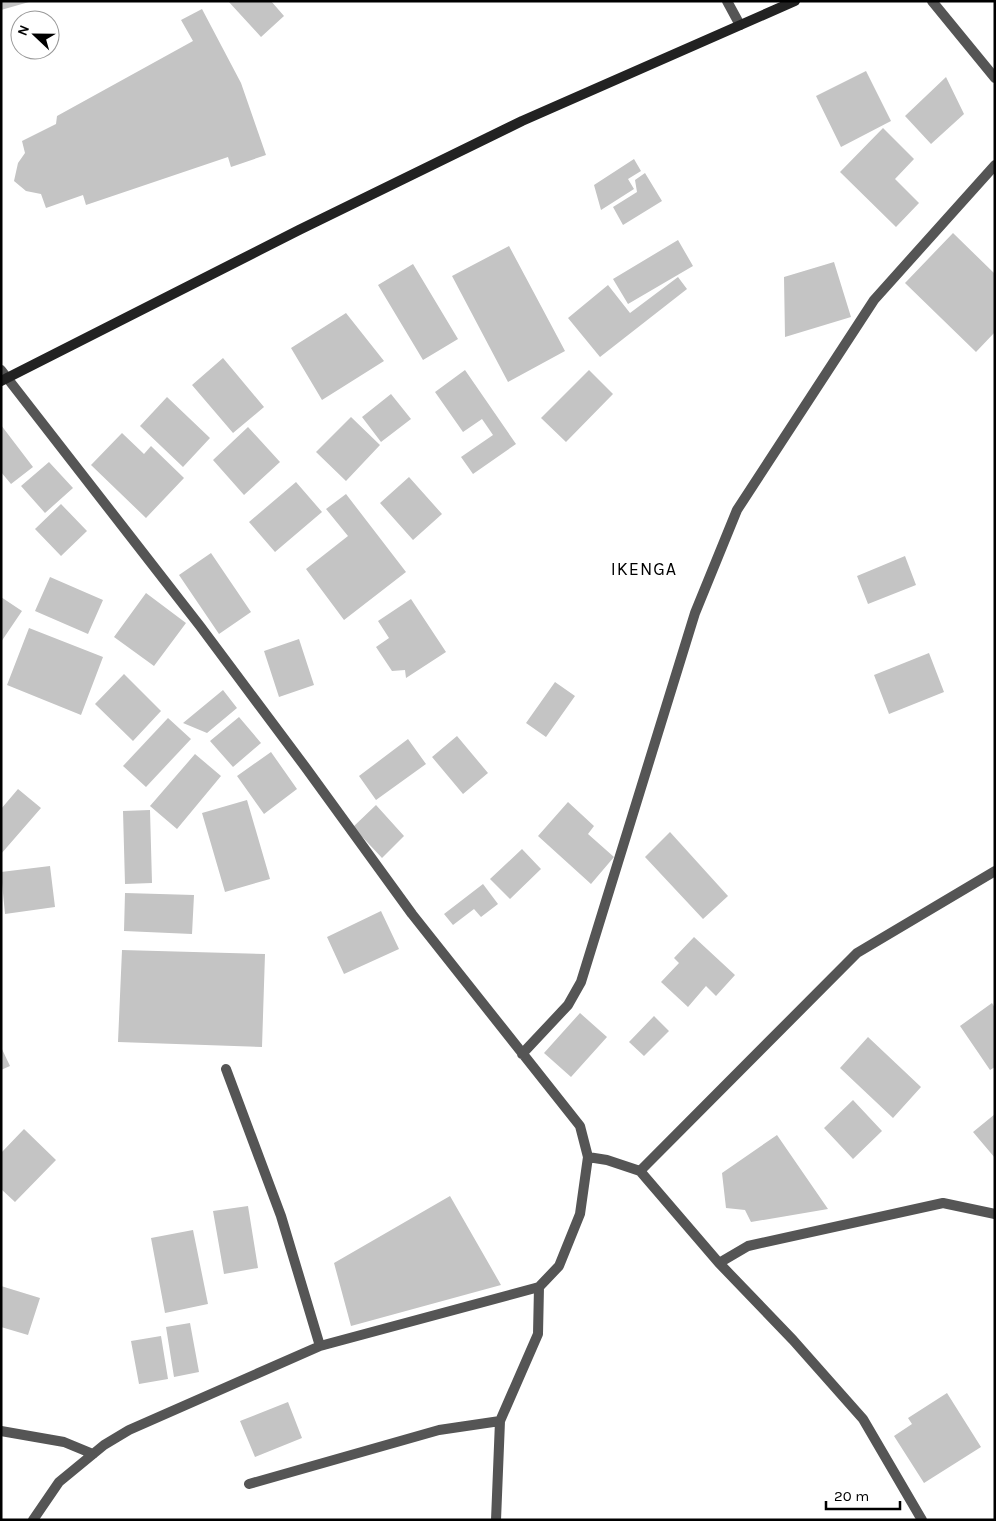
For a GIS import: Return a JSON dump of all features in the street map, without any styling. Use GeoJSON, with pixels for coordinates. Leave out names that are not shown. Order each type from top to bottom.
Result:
{"type":"FeatureCollection","features":[{"type":"Feature","properties":{"kind":"main road"},"geometry":{"type":"LineString","coordinates":[[3,376],[513,125],[795,1]]}},
{"type":"Feature","properties":{"kind":"street"},"geometry":{"type":"LineString","coordinates":[[727,1],[740,25]]}},
{"type":"Feature","properties":{"kind":"street"},"geometry":{"type":"LineString","coordinates":[[932,1],[995,78]]}},
{"type":"Feature","properties":{"kind":"street"},"geometry":{"type":"LineString","coordinates":[[522,1054],[568,1004],[582,982],[696,613],[737,510],[874,300],[995,165]]}},
{"type":"Feature","properties":{"kind":"street"},"geometry":{"type":"LineString","coordinates":[[3,376],[200,626],[412,914],[580,1126],[588,1157],[580,1214],[558,1266],[539,1287],[320,1346],[129,1430],[104,1445],[59,1482],[33,1520]]}},
{"type":"Feature","properties":{"kind":"street"},"geometry":{"type":"LineString","coordinates":[[640,1171],[857,953],[995,871]]}},
{"type":"Feature","properties":{"kind":"street"},"geometry":{"type":"LineString","coordinates":[[226,1069],[282,1216],[320,1346]]}},
{"type":"Feature","properties":{"kind":"street"},"geometry":{"type":"LineString","coordinates":[[588,1157],[607,1160],[640,1171],[719,1263],[793,1340],[863,1419],[922,1520]]}},
{"type":"Feature","properties":{"kind":"street"},"geometry":{"type":"LineString","coordinates":[[719,1263],[748,1246],[943,1203],[995,1214]]}},
{"type":"Feature","properties":{"kind":"street"},"geometry":{"type":"LineString","coordinates":[[496,1520],[500,1421],[538,1334],[539,1287]]}},
{"type":"Feature","properties":{"kind":"street"},"geometry":{"type":"LineString","coordinates":[[249,1484],[439,1430],[500,1421]]}},
{"type":"Feature","properties":{"kind":"street"},"geometry":{"type":"LineString","coordinates":[[1,1431],[64,1442],[93,1454]]}},
{"type":"Feature","properties":{"kind":"building"},"geometry":{"type":"Polygon","coordinates":[[[1,1],[29,1],[29,2],[1,10],[1,1]]]}},
{"type":"Feature","properties":{"kind":"building"},"geometry":{"type":"Polygon","coordinates":[[[228,1],[271,1],[284,16],[261,37],[228,1]]]}},
{"type":"Feature","properties":{"kind":"building"},"geometry":{"type":"Polygon","coordinates":[[[202,9],[241,83],[266,155],[231,167],[228,157],[86,205],[83,195],[46,208],[41,194],[26,191],[14,181],[18,163],[25,153],[22,141],[56,124],[57,116],[193,41],[181,20],[202,9]]]}},
{"type":"Feature","properties":{"kind":"building"},"geometry":{"type":"Polygon","coordinates":[[[866,71],[891,121],[841,147],[816,96],[866,71]]]}},
{"type":"Feature","properties":{"kind":"building"},"geometry":{"type":"Polygon","coordinates":[[[946,77],[964,114],[931,144],[905,116],[946,77]]]}},
{"type":"Feature","properties":{"kind":"building"},"geometry":{"type":"Polygon","coordinates":[[[883,128],[914,159],[895,179],[919,203],[896,227],[840,172],[883,128]]]}},
{"type":"Feature","properties":{"kind":"building"},"geometry":{"type":"Polygon","coordinates":[[[634,159],[641,171],[628,179],[634,189],[601,210],[594,185],[634,159]]]}},
{"type":"Feature","properties":{"kind":"building"},"geometry":{"type":"Polygon","coordinates":[[[645,173],[662,201],[623,225],[613,207],[637,192],[635,180],[645,173]]]}},
{"type":"Feature","properties":{"kind":"building"},"geometry":{"type":"Polygon","coordinates":[[[953,233],[995,274],[995,332],[976,352],[905,283],[953,233]]]}},
{"type":"Feature","properties":{"kind":"building"},"geometry":{"type":"Polygon","coordinates":[[[678,240],[693,266],[628,304],[613,279],[678,240]]]}},
{"type":"Feature","properties":{"kind":"building"},"geometry":{"type":"Polygon","coordinates":[[[509,246],[565,351],[508,382],[452,276],[509,246]]]}},
{"type":"Feature","properties":{"kind":"building"},"geometry":{"type":"Polygon","coordinates":[[[834,262],[851,317],[785,337],[784,277],[834,262]]]}},
{"type":"Feature","properties":{"kind":"building"},"geometry":{"type":"Polygon","coordinates":[[[413,264],[458,339],[423,360],[378,285],[413,264]]]}},
{"type":"Feature","properties":{"kind":"building"},"geometry":{"type":"Polygon","coordinates":[[[678,277],[687,289],[600,357],[568,318],[608,285],[630,313],[678,277]]]}},
{"type":"Feature","properties":{"kind":"building"},"geometry":{"type":"Polygon","coordinates":[[[346,313],[384,361],[322,400],[291,348],[346,313]]]}},
{"type":"Feature","properties":{"kind":"building"},"geometry":{"type":"Polygon","coordinates":[[[223,358],[264,407],[233,433],[192,385],[223,358]]]}},
{"type":"Feature","properties":{"kind":"building"},"geometry":{"type":"Polygon","coordinates":[[[465,370],[516,444],[473,474],[461,457],[493,435],[482,419],[463,432],[435,392],[465,370]]]}},
{"type":"Feature","properties":{"kind":"building"},"geometry":{"type":"Polygon","coordinates":[[[589,370],[613,394],[566,442],[541,418],[589,370]]]}},
{"type":"Feature","properties":{"kind":"building"},"geometry":{"type":"Polygon","coordinates":[[[391,394],[411,419],[381,442],[362,417],[391,394]]]}},
{"type":"Feature","properties":{"kind":"building"},"geometry":{"type":"Polygon","coordinates":[[[167,397],[210,438],[183,467],[140,426],[167,397]]]}},
{"type":"Feature","properties":{"kind":"building"},"geometry":{"type":"Polygon","coordinates":[[[351,417],[380,445],[346,481],[316,452],[351,417]]]}},
{"type":"Feature","properties":{"kind":"building"},"geometry":{"type":"Polygon","coordinates":[[[1,425],[33,467],[11,484],[1,472],[1,425]]]}},
{"type":"Feature","properties":{"kind":"building"},"geometry":{"type":"Polygon","coordinates":[[[248,427],[280,462],[244,495],[213,460],[248,427]]]}},
{"type":"Feature","properties":{"kind":"building"},"geometry":{"type":"Polygon","coordinates":[[[122,433],[144,454],[151,446],[184,478],[146,518],[91,465],[122,433]]]}},
{"type":"Feature","properties":{"kind":"building"},"geometry":{"type":"Polygon","coordinates":[[[49,462],[73,488],[45,513],[21,486],[49,462]]]}},
{"type":"Feature","properties":{"kind":"building"},"geometry":{"type":"Polygon","coordinates":[[[409,477],[442,514],[413,540],[380,503],[409,477]]]}},
{"type":"Feature","properties":{"kind":"building"},"geometry":{"type":"Polygon","coordinates":[[[296,482],[322,512],[275,552],[249,522],[296,482]]]}},
{"type":"Feature","properties":{"kind":"building"},"geometry":{"type":"Polygon","coordinates":[[[346,494],[406,572],[344,620],[306,569],[348,536],[326,509],[346,494]]]}},
{"type":"Feature","properties":{"kind":"building"},"geometry":{"type":"Polygon","coordinates":[[[61,504],[87,531],[61,556],[35,529],[61,504]]]}},
{"type":"Feature","properties":{"kind":"building"},"geometry":{"type":"Polygon","coordinates":[[[211,553],[251,612],[219,634],[179,575],[211,553]]]}},
{"type":"Feature","properties":{"kind":"building"},"geometry":{"type":"Polygon","coordinates":[[[905,556],[916,585],[868,604],[857,576],[905,556]]]}},
{"type":"Feature","properties":{"kind":"building"},"geometry":{"type":"Polygon","coordinates":[[[50,577],[103,600],[88,634],[35,611],[50,577]]]}},
{"type":"Feature","properties":{"kind":"building"},"geometry":{"type":"Polygon","coordinates":[[[146,593],[186,623],[154,666],[114,637],[146,593]]]}},
{"type":"Feature","properties":{"kind":"building"},"geometry":{"type":"Polygon","coordinates":[[[1,597],[22,611],[1,642],[1,597]]]}},
{"type":"Feature","properties":{"kind":"building"},"geometry":{"type":"Polygon","coordinates":[[[411,599],[446,652],[406,678],[405,670],[392,671],[376,647],[389,638],[378,621],[411,599]]]}},
{"type":"Feature","properties":{"kind":"building"},"geometry":{"type":"Polygon","coordinates":[[[29,628],[103,657],[81,715],[7,685],[29,628]]]}},
{"type":"Feature","properties":{"kind":"building"},"geometry":{"type":"Polygon","coordinates":[[[299,639],[314,685],[279,697],[264,651],[299,639]]]}},
{"type":"Feature","properties":{"kind":"building"},"geometry":{"type":"Polygon","coordinates":[[[929,653],[944,692],[889,714],[874,675],[929,653]]]}},
{"type":"Feature","properties":{"kind":"building"},"geometry":{"type":"Polygon","coordinates":[[[124,674],[161,711],[133,741],[95,704],[124,674]]]}},
{"type":"Feature","properties":{"kind":"building"},"geometry":{"type":"Polygon","coordinates":[[[555,682],[575,696],[546,737],[526,723],[555,682]]]}},
{"type":"Feature","properties":{"kind":"building"},"geometry":{"type":"Polygon","coordinates":[[[223,690],[237,708],[207,733],[183,723],[223,690]]]}},
{"type":"Feature","properties":{"kind":"building"},"geometry":{"type":"Polygon","coordinates":[[[239,717],[261,743],[233,767],[210,741],[239,717]]]}},
{"type":"Feature","properties":{"kind":"building"},"geometry":{"type":"Polygon","coordinates":[[[168,718],[191,739],[146,787],[123,766],[168,718]]]}},
{"type":"Feature","properties":{"kind":"building"},"geometry":{"type":"Polygon","coordinates":[[[457,736],[488,773],[463,794],[432,757],[457,736]]]}},
{"type":"Feature","properties":{"kind":"building"},"geometry":{"type":"Polygon","coordinates":[[[408,739],[426,764],[376,800],[359,776],[408,739]]]}},
{"type":"Feature","properties":{"kind":"building"},"geometry":{"type":"Polygon","coordinates":[[[271,752],[297,789],[264,814],[237,776],[271,752]]]}},
{"type":"Feature","properties":{"kind":"building"},"geometry":{"type":"Polygon","coordinates":[[[195,754],[221,776],[177,829],[150,806],[195,754]]]}},
{"type":"Feature","properties":{"kind":"building"},"geometry":{"type":"Polygon","coordinates":[[[18,789],[41,808],[1,854],[1,809],[18,789]]]}},
{"type":"Feature","properties":{"kind":"building"},"geometry":{"type":"Polygon","coordinates":[[[247,800],[270,879],[225,892],[202,813],[247,800]]]}},
{"type":"Feature","properties":{"kind":"building"},"geometry":{"type":"Polygon","coordinates":[[[568,802],[594,826],[588,834],[614,857],[591,884],[538,836],[568,802]]]}},
{"type":"Feature","properties":{"kind":"building"},"geometry":{"type":"Polygon","coordinates":[[[376,805],[404,836],[382,858],[353,827],[376,805]]]}},
{"type":"Feature","properties":{"kind":"building"},"geometry":{"type":"Polygon","coordinates":[[[150,810],[152,883],[125,884],[123,811],[150,810]]]}},
{"type":"Feature","properties":{"kind":"building"},"geometry":{"type":"Polygon","coordinates":[[[670,832],[728,896],[703,919],[645,857],[670,832]]]}},
{"type":"Feature","properties":{"kind":"building"},"geometry":{"type":"Polygon","coordinates":[[[522,849],[541,869],[510,899],[490,879],[522,849]]]}},
{"type":"Feature","properties":{"kind":"building"},"geometry":{"type":"Polygon","coordinates":[[[50,866],[55,907],[5,914],[1,872],[50,866]]]}},
{"type":"Feature","properties":{"kind":"building"},"geometry":{"type":"Polygon","coordinates":[[[483,884],[498,904],[481,917],[474,909],[453,925],[444,914],[483,884]]]}},
{"type":"Feature","properties":{"kind":"building"},"geometry":{"type":"Polygon","coordinates":[[[125,893],[194,895],[192,934],[124,931],[125,893]]]}},
{"type":"Feature","properties":{"kind":"building"},"geometry":{"type":"Polygon","coordinates":[[[381,911],[399,949],[344,974],[327,937],[381,911]]]}},
{"type":"Feature","properties":{"kind":"building"},"geometry":{"type":"Polygon","coordinates":[[[694,937],[735,975],[716,996],[706,986],[688,1007],[661,982],[679,963],[674,958],[694,937]]]}},
{"type":"Feature","properties":{"kind":"building"},"geometry":{"type":"Polygon","coordinates":[[[122,950],[265,954],[262,1047],[118,1042],[122,950]]]}},
{"type":"Feature","properties":{"kind":"building"},"geometry":{"type":"Polygon","coordinates":[[[992,1003],[995,1008],[995,1067],[990,1070],[960,1026],[992,1003]]]}},
{"type":"Feature","properties":{"kind":"building"},"geometry":{"type":"Polygon","coordinates":[[[580,1013],[607,1037],[571,1077],[544,1053],[580,1013]]]}},
{"type":"Feature","properties":{"kind":"building"},"geometry":{"type":"Polygon","coordinates":[[[654,1016],[669,1031],[644,1056],[629,1042],[654,1016]]]}},
{"type":"Feature","properties":{"kind":"building"},"geometry":{"type":"Polygon","coordinates":[[[868,1037],[921,1087],[893,1118],[840,1068],[868,1037]]]}},
{"type":"Feature","properties":{"kind":"building"},"geometry":{"type":"Polygon","coordinates":[[[1,1047],[10,1066],[1,1070],[1,1047]]]}},
{"type":"Feature","properties":{"kind":"building"},"geometry":{"type":"Polygon","coordinates":[[[853,1100],[882,1131],[853,1159],[824,1128],[853,1100]]]}},
{"type":"Feature","properties":{"kind":"building"},"geometry":{"type":"Polygon","coordinates":[[[995,1114],[995,1158],[973,1132],[995,1114]]]}},
{"type":"Feature","properties":{"kind":"building"},"geometry":{"type":"Polygon","coordinates":[[[24,1129],[56,1160],[15,1202],[1,1189],[1,1153],[24,1129]]]}},
{"type":"Feature","properties":{"kind":"building"},"geometry":{"type":"Polygon","coordinates":[[[777,1135],[828,1209],[751,1222],[745,1210],[726,1208],[722,1173],[777,1135]]]}},
{"type":"Feature","properties":{"kind":"building"},"geometry":{"type":"Polygon","coordinates":[[[450,1196],[501,1285],[351,1326],[334,1263],[450,1196]]]}},
{"type":"Feature","properties":{"kind":"building"},"geometry":{"type":"Polygon","coordinates":[[[248,1206],[258,1268],[224,1274],[213,1211],[248,1206]]]}},
{"type":"Feature","properties":{"kind":"building"},"geometry":{"type":"Polygon","coordinates":[[[193,1230],[208,1304],[165,1313],[151,1238],[193,1230]]]}},
{"type":"Feature","properties":{"kind":"building"},"geometry":{"type":"Polygon","coordinates":[[[1,1286],[40,1298],[28,1335],[1,1327],[1,1286]]]}},
{"type":"Feature","properties":{"kind":"building"},"geometry":{"type":"Polygon","coordinates":[[[190,1323],[199,1372],[174,1377],[166,1327],[190,1323]]]}},
{"type":"Feature","properties":{"kind":"building"},"geometry":{"type":"Polygon","coordinates":[[[161,1336],[168,1379],[139,1384],[131,1341],[161,1336]]]}},
{"type":"Feature","properties":{"kind":"building"},"geometry":{"type":"Polygon","coordinates":[[[947,1393],[981,1447],[924,1483],[894,1436],[912,1424],[908,1418],[947,1393]]]}},
{"type":"Feature","properties":{"kind":"building"},"geometry":{"type":"Polygon","coordinates":[[[288,1402],[302,1438],[255,1457],[240,1421],[288,1402]]]}},
{"type":"Feature","properties":{"kind":"district","name":"IKENGA"},"geometry":{"type":"Point","coordinates":[644,569]}}]}
